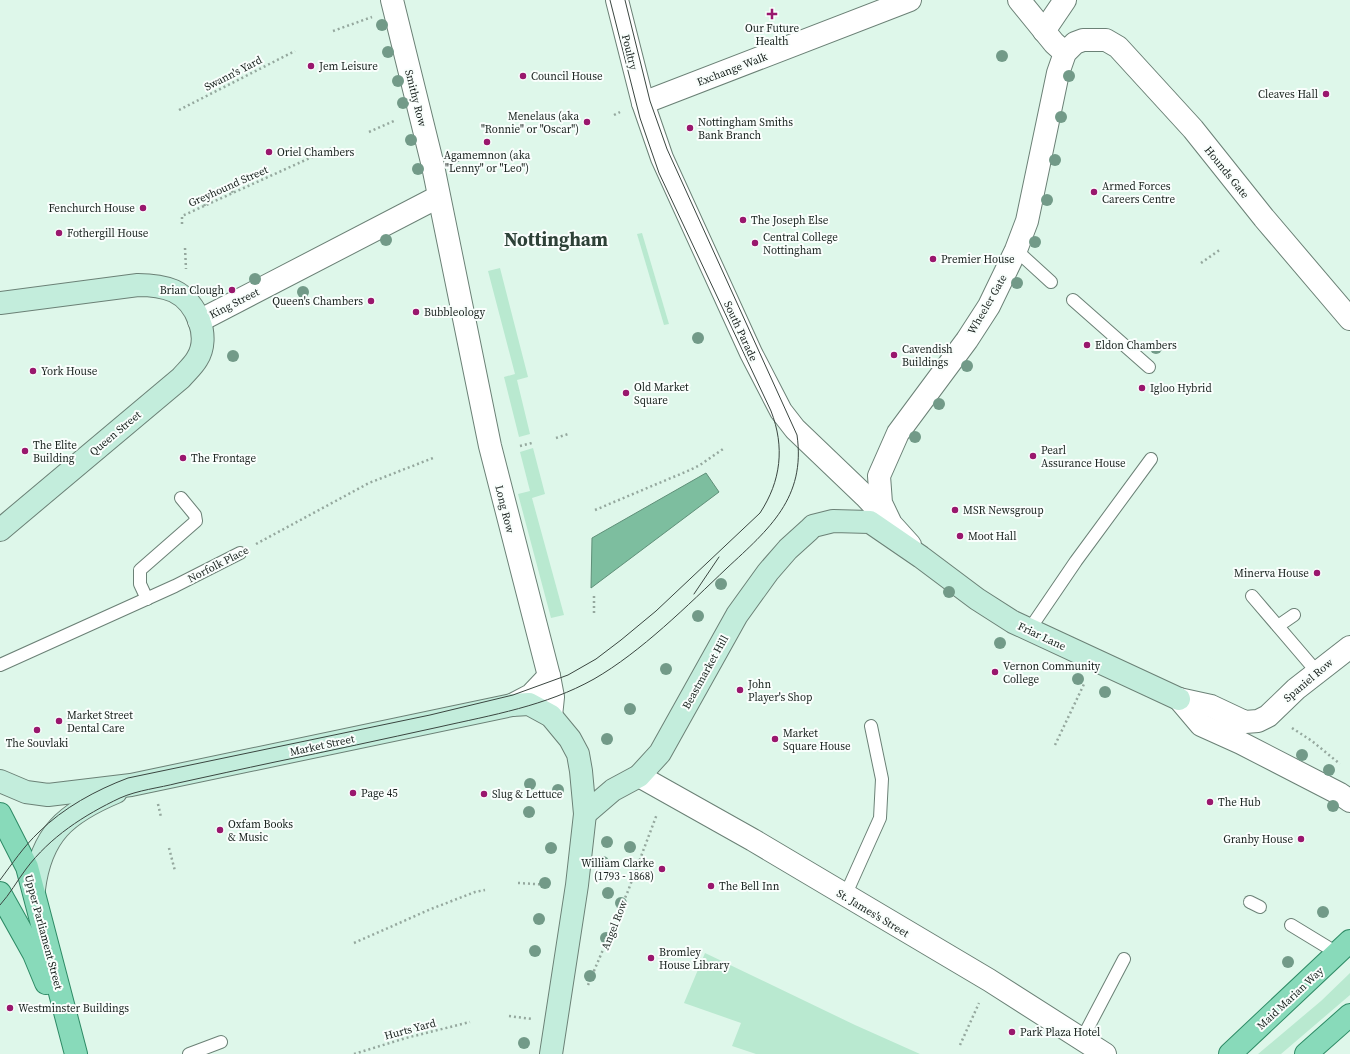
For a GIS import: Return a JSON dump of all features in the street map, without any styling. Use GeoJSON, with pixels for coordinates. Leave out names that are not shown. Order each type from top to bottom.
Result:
{"type":"FeatureCollection","features":[{"type":"Feature","properties":{"kind":"main road","name":"Upper Parliament Street"},"geometry":{"type":"LineString","coordinates":[[0,814],[27,868],[34,889],[76,1054]]}},
{"type":"Feature","properties":{"kind":"main road"},"geometry":{"type":"LineString","coordinates":[[0,893],[34,954],[76,1054]]}},
{"type":"Feature","properties":{"kind":"main road","name":"Maid Marian Way"},"geometry":{"type":"LineString","coordinates":[[1230,1054],[1343,947]]}},
{"type":"Feature","properties":{"kind":"main road"},"geometry":{"type":"LineString","coordinates":[[1306,1054],[1350,1015]]}},
{"type":"Feature","properties":{"kind":"street","name":"Poultry"},"geometry":{"type":"LineString","coordinates":[[617,0],[643,104]]}},
{"type":"Feature","properties":{"kind":"street","name":"Exchange Walk"},"geometry":{"type":"LineString","coordinates":[[643,104],[910,0]]}},
{"type":"Feature","properties":{"kind":"street"},"geometry":{"type":"LineString","coordinates":[[1019,0],[1044,31],[1065,53]]}},
{"type":"Feature","properties":{"kind":"street"},"geometry":{"type":"LineString","coordinates":[[1044,31],[1065,0]]}},
{"type":"Feature","properties":{"kind":"street","name":"Smithy Row"},"geometry":{"type":"LineString","coordinates":[[393,4],[433,166],[438,197]]}},
{"type":"Feature","properties":{"kind":"street","name":"Hounds Gate"},"geometry":{"type":"LineString","coordinates":[[1065,53],[1075,43],[1094,39],[1106,40],[1118,47],[1192,129],[1269,224],[1350,319]]}},
{"type":"Feature","properties":{"kind":"street","name":"Wheeler Gate"},"geometry":{"type":"LineString","coordinates":[[921,557],[891,524],[881,503],[879,476],[898,433],[978,323],[1003,279],[1016,250],[1027,221],[1058,73],[1065,53]]}},
{"type":"Feature","properties":{"kind":"street","name":"South Parade"},"geometry":{"type":"LineString","coordinates":[[643,104],[652,132],[676,191],[748,346],[781,411],[795,429],[866,496],[891,524]]}},
{"type":"Feature","properties":{"kind":"street","name":"King Street"},"geometry":{"type":"LineString","coordinates":[[0,304],[138,285],[158,286],[175,291],[188,302],[199,321],[438,197]]}},
{"type":"Feature","properties":{"kind":"street","name":"Long Row"},"geometry":{"type":"LineString","coordinates":[[438,197],[490,446],[549,676],[553,697],[551,716]]}},
{"type":"Feature","properties":{"kind":"street","name":"Queen Street"},"geometry":{"type":"LineString","coordinates":[[0,530],[181,378],[197,359],[203,337],[199,321]]}},
{"type":"Feature","properties":{"kind":"street","name":"Friar Lane"},"geometry":{"type":"LineString","coordinates":[[820,524],[833,520],[870,522],[921,557],[989,608],[1028,630],[1179,699],[1201,725],[1241,743],[1269,759],[1340,794],[1350,801]]}},
{"type":"Feature","properties":{"kind":"street","name":"Beastmarket Hill"},"geometry":{"type":"LineString","coordinates":[[585,814],[613,790],[639,776],[660,753],[742,609],[788,549],[809,530],[820,524]]}},
{"type":"Feature","properties":{"kind":"street","name":"Spaniel Row"},"geometry":{"type":"LineString","coordinates":[[1179,699],[1211,706],[1245,722],[1258,721],[1268,716],[1317,672],[1350,647]]}},
{"type":"Feature","properties":{"kind":"street","name":"Market Street"},"geometry":{"type":"LineString","coordinates":[[512,705],[531,695],[549,676]]}},
{"type":"Feature","properties":{"kind":"street","name":"Market Street"},"geometry":{"type":"LineString","coordinates":[[0,781],[26,792],[48,795],[131,786],[512,705],[529,704],[551,716]]}},
{"type":"Feature","properties":{"kind":"street"},"geometry":{"type":"LineString","coordinates":[[551,716],[570,738],[578,754],[585,814],[577,886],[551,1054]]}},
{"type":"Feature","properties":{"kind":"street","name":"Spaniel Row"},"geometry":{"type":"LineString","coordinates":[[1268,716],[1258,735],[1269,759]]}},
{"type":"Feature","properties":{"kind":"street","name":"St. James's Street"},"geometry":{"type":"LineString","coordinates":[[639,776],[989,980],[1105,1054]]}},
{"type":"Feature","properties":{"kind":"street","name":"Market Street"},"geometry":{"type":"LineString","coordinates":[[34,889],[37,867],[50,838],[58,827],[92,804],[131,786]]}},
{"type":"Feature","properties":{"kind":"lane"},"geometry":{"type":"LineString","coordinates":[[1016,250],[1051,282]]}},
{"type":"Feature","properties":{"kind":"lane"},"geometry":{"type":"LineString","coordinates":[[1073,300],[1149,367]]}},
{"type":"Feature","properties":{"kind":"lane"},"geometry":{"type":"LineString","coordinates":[[1028,630],[1076,561],[1151,459]]}},
{"type":"Feature","properties":{"kind":"lane"},"geometry":{"type":"LineString","coordinates":[[147,599],[140,584],[140,570],[196,521],[195,515],[181,498]]}},
{"type":"Feature","properties":{"kind":"lane","name":"Norfolk Place"},"geometry":{"type":"LineString","coordinates":[[0,665],[147,599],[240,553]]}},
{"type":"Feature","properties":{"kind":"lane"},"geometry":{"type":"LineString","coordinates":[[1252,596],[1317,672]]}},
{"type":"Feature","properties":{"kind":"lane"},"geometry":{"type":"LineString","coordinates":[[1278,626],[1294,615]]}},
{"type":"Feature","properties":{"kind":"lane"},"geometry":{"type":"LineString","coordinates":[[845,896],[880,818],[882,779],[871,726]]}},
{"type":"Feature","properties":{"kind":"lane"},"geometry":{"type":"LineString","coordinates":[[1291,925],[1343,947]]}},
{"type":"Feature","properties":{"kind":"lane"},"geometry":{"type":"LineString","coordinates":[[1082,1039],[1124,959]]}},
{"type":"Feature","properties":{"kind":"lane"},"geometry":{"type":"LineString","coordinates":[[189,1054],[221,1042]]}},
{"type":"Feature","properties":{"kind":"path"},"geometry":{"type":"LineString","coordinates":[[333,31],[393,4]]}},
{"type":"Feature","properties":{"kind":"path","name":"Swann's Yard"},"geometry":{"type":"LineString","coordinates":[[179,110],[295,51]]}},
{"type":"Feature","properties":{"kind":"path","name":"Greyhound Street"},"geometry":{"type":"LineString","coordinates":[[182,224],[182,216],[332,148]]}},
{"type":"Feature","properties":{"kind":"path"},"geometry":{"type":"LineString","coordinates":[[205,206],[202,200],[218,191],[230,187],[233,193]]}},
{"type":"Feature","properties":{"kind":"path"},"geometry":{"type":"LineString","coordinates":[[1201,263],[1221,249]]}},
{"type":"Feature","properties":{"kind":"path"},"geometry":{"type":"LineString","coordinates":[[556,438],[568,434]]}},
{"type":"Feature","properties":{"kind":"path"},"geometry":{"type":"LineString","coordinates":[[520,446],[532,443]]}},
{"type":"Feature","properties":{"kind":"path"},"geometry":{"type":"LineString","coordinates":[[595,510],[695,468],[723,449]]}},
{"type":"Feature","properties":{"kind":"path","name":"Norfolk Place"},"geometry":{"type":"LineString","coordinates":[[240,553],[369,483],[433,458]]}},
{"type":"Feature","properties":{"kind":"path"},"geometry":{"type":"LineString","coordinates":[[594,595],[594,613]]}},
{"type":"Feature","properties":{"kind":"path"},"geometry":{"type":"LineString","coordinates":[[1055,746],[1095,660]]}},
{"type":"Feature","properties":{"kind":"path"},"geometry":{"type":"LineString","coordinates":[[1268,716],[1286,724],[1312,741],[1342,765]]}},
{"type":"Feature","properties":{"kind":"path","name":"Angel Row"},"geometry":{"type":"LineString","coordinates":[[587,987],[628,891],[665,791]]}},
{"type":"Feature","properties":{"kind":"path"},"geometry":{"type":"LineString","coordinates":[[169,848],[174,871]]}},
{"type":"Feature","properties":{"kind":"path"},"geometry":{"type":"LineString","coordinates":[[518,883],[577,886]]}},
{"type":"Feature","properties":{"kind":"path"},"geometry":{"type":"LineString","coordinates":[[354,943],[431,909],[475,892],[485,890]]}},
{"type":"Feature","properties":{"kind":"path"},"geometry":{"type":"LineString","coordinates":[[960,1045],[989,980]]}},
{"type":"Feature","properties":{"kind":"path","name":"Hurts Yard"},"geometry":{"type":"LineString","coordinates":[[354,1054],[406,1038],[470,1022]]}},
{"type":"Feature","properties":{"kind":"shaded area"},"geometry":{"type":"Polygon","coordinates":[[[642,233],[669,324],[664,325],[637,234],[642,233]]]}},
{"type":"Feature","properties":{"kind":"shaded area"},"geometry":{"type":"Polygon","coordinates":[[[500,268],[528,377],[517,380],[530,434],[519,437],[504,377],[515,374],[488,271],[500,268]]]}},
{"type":"Feature","properties":{"kind":"shaded area"},"geometry":{"type":"Polygon","coordinates":[[[533,448],[545,494],[532,498],[564,615],[551,618],[518,494],[530,491],[520,452],[533,448]]]}},
{"type":"Feature","properties":{"kind":"shaded area"},"geometry":{"type":"Polygon","coordinates":[[[706,473],[719,492],[591,588],[592,538],[706,473]]]}},
{"type":"Feature","properties":{"kind":"shaded area"},"geometry":{"type":"Polygon","coordinates":[[[705,953],[855,1025],[920,1054],[756,1054],[732,1046],[741,1023],[684,1003],[705,953]]]}},
{"type":"Feature","properties":{"kind":"shaded area"},"geometry":{"type":"Polygon","coordinates":[[[1350,973],[1350,995],[1281,1054],[1258,1054],[1321,1001],[1350,973]]]}},
{"type":"Feature","properties":{"kind":"tram line"},"geometry":{"type":"LineString","coordinates":[[0,880],[28,843],[48,823],[80,800],[128,778],[430,715],[513,695],[568,675],[596,659],[656,611],[760,513],[773,489],[779,464],[778,438],[775,424],[771,411],[659,173],[640,118],[610,0]]}},
{"type":"Feature","properties":{"kind":"tram line"},"geometry":{"type":"LineString","coordinates":[[0,905],[35,857],[57,837],[81,819],[127,795],[499,714],[538,703],[594,679],[612,668],[664,627],[757,540],[781,510],[790,494],[796,477],[798,457],[797,435],[667,149],[650,101],[625,0]]}},
{"type":"Feature","properties":{"kind":"tram line"},"geometry":{"type":"LineString","coordinates":[[694,594],[719,557]]}},
{"type":"Feature","properties":{"kind":"place","name":"Our Future Health"},"geometry":{"type":"Point","coordinates":[772,14]}},
{"type":"Feature","properties":{"kind":"place","name":"Jem Leisure"},"geometry":{"type":"Point","coordinates":[311,66]}},
{"type":"Feature","properties":{"kind":"place","name":"Council House"},"geometry":{"type":"Point","coordinates":[523,76]}},
{"type":"Feature","properties":{"kind":"place","name":"Cleaves Hall"},"geometry":{"type":"Point","coordinates":[1326,94]}},
{"type":"Feature","properties":{"kind":"place","name":"Menelaus (aka \"Ronnie\" or \"Oscar\")"},"geometry":{"type":"Point","coordinates":[587,122]}},
{"type":"Feature","properties":{"kind":"place","name":"Nottingham Smiths Bank Branch"},"geometry":{"type":"Point","coordinates":[690,128]}},
{"type":"Feature","properties":{"kind":"place","name":"Agamemnon (aka \"Lenny\" or \"Leo\")"},"geometry":{"type":"Point","coordinates":[487,142]}},
{"type":"Feature","properties":{"kind":"place","name":"Oriel Chambers"},"geometry":{"type":"Point","coordinates":[269,152]}},
{"type":"Feature","properties":{"kind":"place","name":"Armed Forces Careers Centre"},"geometry":{"type":"Point","coordinates":[1094,192]}},
{"type":"Feature","properties":{"kind":"place","name":"Fenchurch House"},"geometry":{"type":"Point","coordinates":[143,208]}},
{"type":"Feature","properties":{"kind":"place","name":"The Joseph Else"},"geometry":{"type":"Point","coordinates":[743,220]}},
{"type":"Feature","properties":{"kind":"place","name":"Fothergill House"},"geometry":{"type":"Point","coordinates":[59,233]}},
{"type":"Feature","properties":{"kind":"place","name":"Central College Nottingham"},"geometry":{"type":"Point","coordinates":[755,243]}},
{"type":"Feature","properties":{"kind":"place","name":"Premier House"},"geometry":{"type":"Point","coordinates":[933,259]}},
{"type":"Feature","properties":{"kind":"place","name":"Brian Clough"},"geometry":{"type":"Point","coordinates":[232,290]}},
{"type":"Feature","properties":{"kind":"place","name":"Queen's Chambers"},"geometry":{"type":"Point","coordinates":[371,301]}},
{"type":"Feature","properties":{"kind":"place","name":"Bubbleology"},"geometry":{"type":"Point","coordinates":[416,312]}},
{"type":"Feature","properties":{"kind":"place","name":"Eldon Chambers"},"geometry":{"type":"Point","coordinates":[1087,345]}},
{"type":"Feature","properties":{"kind":"place","name":"Cavendish Buildings"},"geometry":{"type":"Point","coordinates":[894,355]}},
{"type":"Feature","properties":{"kind":"place","name":"York House"},"geometry":{"type":"Point","coordinates":[33,371]}},
{"type":"Feature","properties":{"kind":"place","name":"Igloo Hybrid"},"geometry":{"type":"Point","coordinates":[1142,388]}},
{"type":"Feature","properties":{"kind":"place","name":"Old Market Square"},"geometry":{"type":"Point","coordinates":[626,393]}},
{"type":"Feature","properties":{"kind":"place","name":"The Elite Building"},"geometry":{"type":"Point","coordinates":[25,451]}},
{"type":"Feature","properties":{"kind":"place","name":"Pearl Assurance House"},"geometry":{"type":"Point","coordinates":[1033,456]}},
{"type":"Feature","properties":{"kind":"place","name":"The Frontage"},"geometry":{"type":"Point","coordinates":[183,458]}},
{"type":"Feature","properties":{"kind":"place","name":"MSR Newsgroup"},"geometry":{"type":"Point","coordinates":[955,510]}},
{"type":"Feature","properties":{"kind":"place","name":"Moot Hall"},"geometry":{"type":"Point","coordinates":[960,536]}},
{"type":"Feature","properties":{"kind":"place","name":"Minerva House"},"geometry":{"type":"Point","coordinates":[1317,573]}},
{"type":"Feature","properties":{"kind":"place","name":"Vernon Community College"},"geometry":{"type":"Point","coordinates":[995,672]}},
{"type":"Feature","properties":{"kind":"place","name":"John Player's Shop"},"geometry":{"type":"Point","coordinates":[740,690]}},
{"type":"Feature","properties":{"kind":"place","name":"Market Street Dental Care"},"geometry":{"type":"Point","coordinates":[59,721]}},
{"type":"Feature","properties":{"kind":"place","name":"The Souvlaki"},"geometry":{"type":"Point","coordinates":[37,730]}},
{"type":"Feature","properties":{"kind":"place","name":"Market Square House"},"geometry":{"type":"Point","coordinates":[775,739]}},
{"type":"Feature","properties":{"kind":"place","name":"Page 45"},"geometry":{"type":"Point","coordinates":[353,793]}},
{"type":"Feature","properties":{"kind":"place","name":"Slug & Lettuce"},"geometry":{"type":"Point","coordinates":[484,794]}},
{"type":"Feature","properties":{"kind":"place","name":"The Hub"},"geometry":{"type":"Point","coordinates":[1210,802]}},
{"type":"Feature","properties":{"kind":"place","name":"Oxfam Books & Music"},"geometry":{"type":"Point","coordinates":[220,830]}},
{"type":"Feature","properties":{"kind":"place","name":"Granby House"},"geometry":{"type":"Point","coordinates":[1301,839]}},
{"type":"Feature","properties":{"kind":"place","name":"William Clarke (1793 - 1868)"},"geometry":{"type":"Point","coordinates":[662,869]}},
{"type":"Feature","properties":{"kind":"place","name":"The Bell Inn"},"geometry":{"type":"Point","coordinates":[711,886]}},
{"type":"Feature","properties":{"kind":"place","name":"Bromley House Library"},"geometry":{"type":"Point","coordinates":[651,958]}},
{"type":"Feature","properties":{"kind":"place","name":"Westminster Buildings"},"geometry":{"type":"Point","coordinates":[10,1008]}},
{"type":"Feature","properties":{"kind":"place","name":"Park Plaza Hotel"},"geometry":{"type":"Point","coordinates":[1012,1032]}},
{"type":"Feature","properties":{"kind":"district","name":"Nottingham"},"geometry":{"type":"Point","coordinates":[556,239]}}]}
